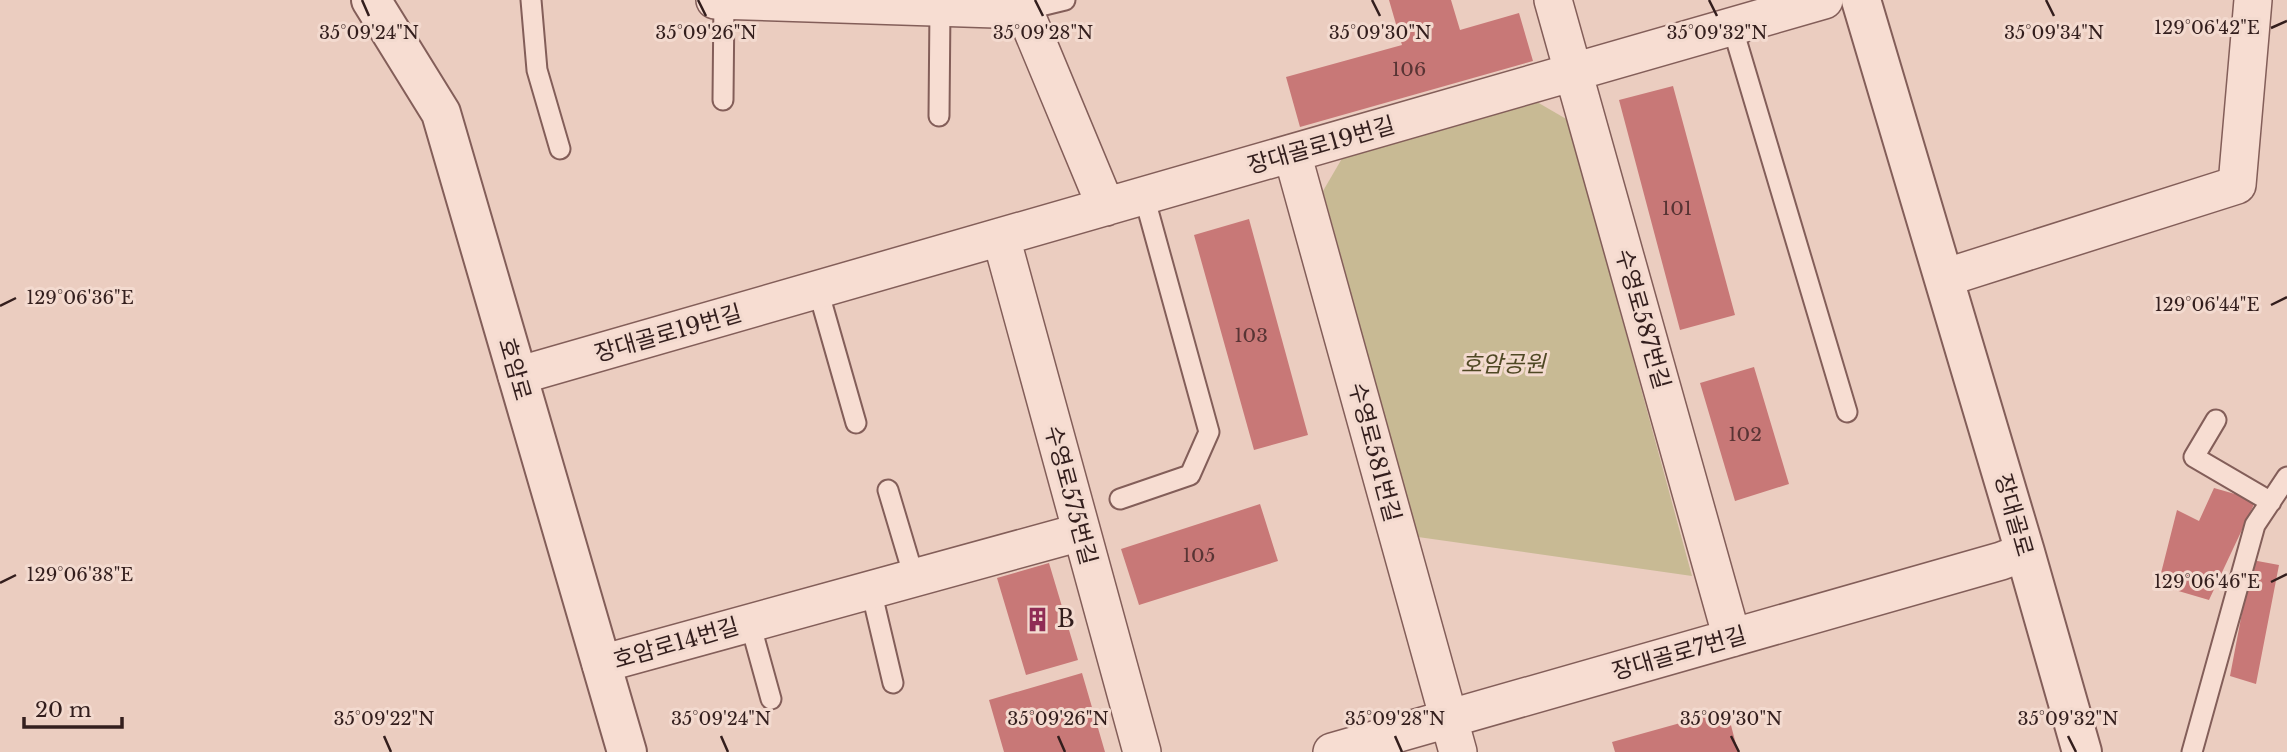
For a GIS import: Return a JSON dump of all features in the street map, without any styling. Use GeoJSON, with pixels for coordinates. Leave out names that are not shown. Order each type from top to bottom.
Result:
{"type":"FeatureCollection","features":[{"type":"Feature","properties":{"kind":"street","name":"호암로"},"geometry":{"type":"LineString","coordinates":[[371,0],[441,113],[627,752]]}},
{"type":"Feature","properties":{"kind":"street"},"geometry":{"type":"LineString","coordinates":[[715,0],[940,7],[1024,5],[1106,207]]}},
{"type":"Feature","properties":{"kind":"street","name":"수영로587번길"},"geometry":{"type":"LineString","coordinates":[[1553,0],[1732,638]]}},
{"type":"Feature","properties":{"kind":"street","name":"장대골로19번길"},"geometry":{"type":"LineString","coordinates":[[517,376],[1824,0]]}},
{"type":"Feature","properties":{"kind":"street","name":"장대골로"},"geometry":{"type":"LineString","coordinates":[[1861,0],[2082,752]]}},
{"type":"Feature","properties":{"kind":"street"},"geometry":{"type":"LineString","coordinates":[[1944,278],[2237,185],[2253,0]]}},
{"type":"Feature","properties":{"kind":"street","name":"수영로581번길"},"geometry":{"type":"LineString","coordinates":[[1292,153],[1453,735]]}},
{"type":"Feature","properties":{"kind":"street","name":"수영로575번길"},"geometry":{"type":"LineString","coordinates":[[1001,237],[1142,752]]}},
{"type":"Feature","properties":{"kind":"street","name":"호암로14번길"},"geometry":{"type":"LineString","coordinates":[[601,664],[1081,532]]}},
{"type":"Feature","properties":{"kind":"street","name":"장대골로7번길"},"geometry":{"type":"LineString","coordinates":[[1332,752],[1453,735],[1732,638],[2025,552]]}},
{"type":"Feature","properties":{"kind":"lane"},"geometry":{"type":"LineString","coordinates":[[531,0],[537,70],[560,149]]}},
{"type":"Feature","properties":{"kind":"lane"},"geometry":{"type":"LineString","coordinates":[[723,100],[724,0]]}},
{"type":"Feature","properties":{"kind":"lane"},"geometry":{"type":"LineString","coordinates":[[1024,5],[1065,0]]}},
{"type":"Feature","properties":{"kind":"lane"},"geometry":{"type":"LineString","coordinates":[[939,116],[940,7]]}},
{"type":"Feature","properties":{"kind":"lane"},"geometry":{"type":"LineString","coordinates":[[1732,26],[1847,412]]}},
{"type":"Feature","properties":{"kind":"lane"},"geometry":{"type":"LineString","coordinates":[[1121,499],[1190,475],[1209,432],[1144,196]]}},
{"type":"Feature","properties":{"kind":"lane"},"geometry":{"type":"LineString","coordinates":[[818,290],[856,423]]}},
{"type":"Feature","properties":{"kind":"lane"},"geometry":{"type":"LineString","coordinates":[[2216,420],[2194,457],[2271,502]]}},
{"type":"Feature","properties":{"kind":"lane"},"geometry":{"type":"LineString","coordinates":[[2192,752],[2255,525],[2287,477]]}},
{"type":"Feature","properties":{"kind":"lane"},"geometry":{"type":"LineString","coordinates":[[888,490],[914,578]]}},
{"type":"Feature","properties":{"kind":"lane"},"geometry":{"type":"LineString","coordinates":[[871,590],[893,683]]}},
{"type":"Feature","properties":{"kind":"lane","name":"호암로14번길"},"geometry":{"type":"LineString","coordinates":[[750,623],[771,699]]}},
{"type":"Feature","properties":{"kind":"green space","name":"호암공원"},"geometry":{"type":"Polygon","coordinates":[[[1537,102],[1568,120],[1692,576],[1418,537],[1323,191],[1344,155],[1537,102]]]}},
{"type":"Feature","properties":{"kind":"building"},"geometry":{"type":"Polygon","coordinates":[[[1389,0],[1451,0],[1460,30],[1519,13],[1533,61],[1300,127],[1286,77],[1402,45],[1389,0]]]}},
{"type":"Feature","properties":{"kind":"building"},"geometry":{"type":"Polygon","coordinates":[[[1673,86],[1735,315],[1680,330],[1619,100],[1673,86]]]}},
{"type":"Feature","properties":{"kind":"building"},"geometry":{"type":"Polygon","coordinates":[[[1249,219],[1308,435],[1254,450],[1194,235],[1249,219]]]}},
{"type":"Feature","properties":{"kind":"building"},"geometry":{"type":"Polygon","coordinates":[[[1754,367],[1789,484],[1735,501],[1700,383],[1754,367]]]}},
{"type":"Feature","properties":{"kind":"building"},"geometry":{"type":"Polygon","coordinates":[[[2214,488],[2256,500],[2209,600],[2158,585],[2177,510],[2199,521],[2214,488]]]}},
{"type":"Feature","properties":{"kind":"building"},"geometry":{"type":"Polygon","coordinates":[[[1260,504],[1278,561],[1139,605],[1121,549],[1260,504]]]}},
{"type":"Feature","properties":{"kind":"building"},"geometry":{"type":"Polygon","coordinates":[[[2252,560],[2279,565],[2256,684],[2230,676],[2252,560]]]}},
{"type":"Feature","properties":{"kind":"building","name":"B"},"geometry":{"type":"Polygon","coordinates":[[[1049,563],[1078,660],[1026,675],[997,578],[1049,563]]]}},
{"type":"Feature","properties":{"kind":"building"},"geometry":{"type":"Polygon","coordinates":[[[1082,673],[1105,752],[1004,752],[989,700],[1082,673]]]}},
{"type":"Feature","properties":{"kind":"building"},"geometry":{"type":"Polygon","coordinates":[[[1727,710],[1738,752],[1615,752],[1612,742],[1727,710]]]}},
{"type":"Feature","properties":{"kind":"place","name":"B"},"geometry":{"type":"Point","coordinates":[1037,619]}}]}
